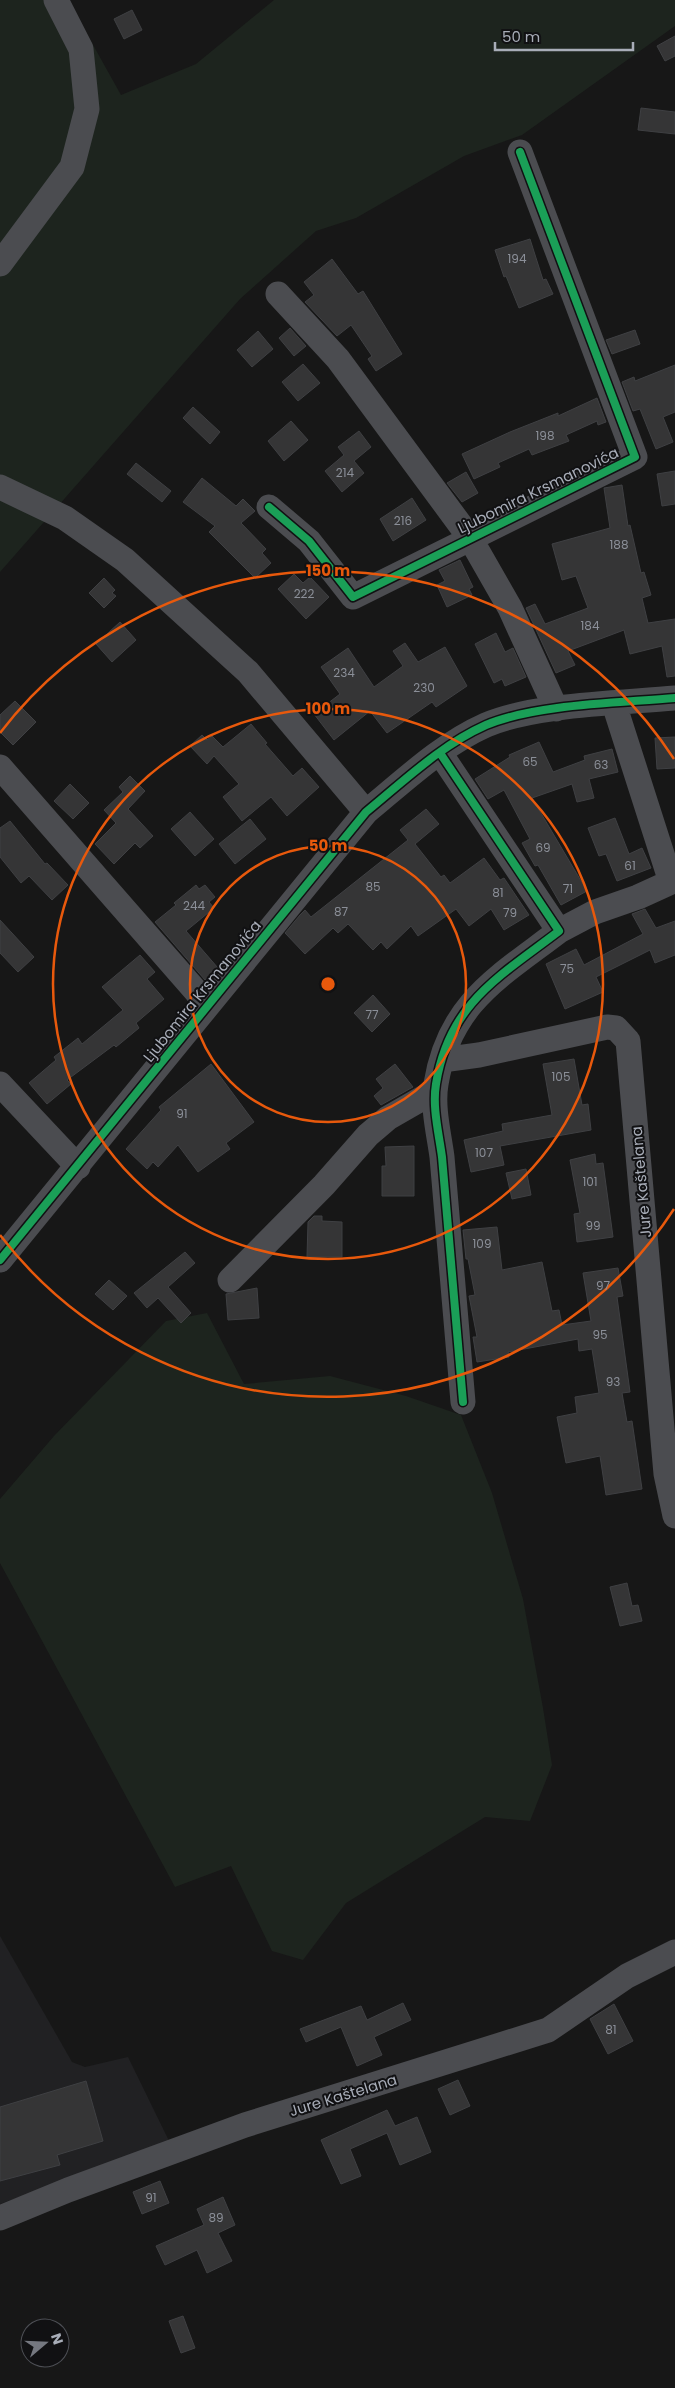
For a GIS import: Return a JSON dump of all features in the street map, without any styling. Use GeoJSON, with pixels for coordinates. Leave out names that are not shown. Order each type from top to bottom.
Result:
{"type":"FeatureCollection","features":[{"type":"Feature","properties":{"kind":"street"},"geometry":{"type":"LineString","coordinates":[[0,264],[72,168],[86,109],[81,49],[56,0]]}},
{"type":"Feature","properties":{"kind":"street","name":"Ljubomira Krsmanovića"},"geometry":{"type":"LineString","coordinates":[[269,507],[309,540],[353,597],[635,457],[520,152]]}},
{"type":"Feature","properties":{"kind":"street","name":"Ljubomira Krsmanovića"},"geometry":{"type":"LineString","coordinates":[[278,294],[338,359],[470,538],[510,608],[556,709]]}},
{"type":"Feature","properties":{"kind":"street"},"geometry":{"type":"LineString","coordinates":[[0,487],[65,518],[125,560],[248,672],[366,812]]}},
{"type":"Feature","properties":{"kind":"street","name":"Ljubomira Krsmanovića"},"geometry":{"type":"LineString","coordinates":[[0,1260],[78,1167],[366,812],[440,752],[463,737],[487,725],[522,715],[556,709],[675,698]]}},
{"type":"Feature","properties":{"kind":"street"},"geometry":{"type":"LineString","coordinates":[[464,1402],[436,1091],[442,1060],[452,1028],[487,986],[560,931],[595,912],[638,897],[670,882],[614,704]]}},
{"type":"Feature","properties":{"kind":"street"},"geometry":{"type":"LineString","coordinates":[[440,752],[560,931]]}},
{"type":"Feature","properties":{"kind":"street","name":"Ljubomira Krsmanovića"},"geometry":{"type":"LineString","coordinates":[[0,767],[208,1005]]}},
{"type":"Feature","properties":{"kind":"street","name":"Jure Kaštelana"},"geometry":{"type":"LineString","coordinates":[[442,1060],[479,1055],[607,1027],[616,1028],[628,1042],[666,1474],[675,1516]]}},
{"type":"Feature","properties":{"kind":"street"},"geometry":{"type":"LineString","coordinates":[[0,1084],[78,1167]]}},
{"type":"Feature","properties":{"kind":"street"},"geometry":{"type":"LineString","coordinates":[[230,1280],[324,1186],[368,1135],[388,1118],[436,1091]]}},
{"type":"Feature","properties":{"kind":"street","name":"Jure Kaštelana"},"geometry":{"type":"LineString","coordinates":[[0,2218],[68,2190],[245,2125],[548,2030],[627,1976],[675,1952]]}},
{"type":"Feature","properties":{"kind":"shaded area"},"geometry":{"type":"Polygon","coordinates":[[[0,0],[68,0],[121,95],[196,64],[274,0],[675,0],[675,26],[522,135],[464,156],[356,218],[316,231],[240,299],[0,572],[0,0]]]}},
{"type":"Feature","properties":{"kind":"shaded area"},"geometry":{"type":"Polygon","coordinates":[[[207,1313],[244,1384],[330,1376],[406,1396],[461,1415],[492,1493],[523,1599],[552,1765],[530,1821],[485,1817],[346,1903],[303,1960],[272,1951],[231,1866],[175,1887],[0,1563],[0,1499],[54,1436],[166,1321],[207,1313]]]}},
{"type":"Feature","properties":{"kind":"shaded area"},"geometry":{"type":"Polygon","coordinates":[[[0,1936],[72,2062],[85,2067],[128,2057],[170,2143],[0,2204],[0,1936]]]}},
{"type":"Feature","properties":{"kind":"building"},"geometry":{"type":"Polygon","coordinates":[[[132,10],[142,30],[124,39],[114,19],[132,10]]]}},
{"type":"Feature","properties":{"kind":"building"},"geometry":{"type":"Polygon","coordinates":[[[675,36],[675,56],[665,61],[657,46],[675,36]]]}},
{"type":"Feature","properties":{"kind":"building"},"geometry":{"type":"Polygon","coordinates":[[[641,108],[675,112],[675,134],[638,130],[641,108]]]}},
{"type":"Feature","properties":{"kind":"building"},"geometry":{"type":"Polygon","coordinates":[[[530,239],[543,280],[546,279],[553,294],[519,308],[506,276],[504,277],[495,250],[530,239]]]}},
{"type":"Feature","properties":{"kind":"building"},"geometry":{"type":"Polygon","coordinates":[[[332,259],[358,294],[363,291],[402,354],[376,371],[368,359],[372,356],[351,325],[337,336],[305,302],[314,295],[304,282],[332,259]]]}},
{"type":"Feature","properties":{"kind":"building"},"geometry":{"type":"Polygon","coordinates":[[[290,328],[306,346],[294,356],[279,338],[290,328]]]}},
{"type":"Feature","properties":{"kind":"building"},"geometry":{"type":"Polygon","coordinates":[[[635,330],[640,344],[612,354],[606,340],[635,330]]]}},
{"type":"Feature","properties":{"kind":"building"},"geometry":{"type":"Polygon","coordinates":[[[258,331],[273,349],[252,367],[237,350],[258,331]]]}},
{"type":"Feature","properties":{"kind":"building"},"geometry":{"type":"Polygon","coordinates":[[[303,364],[320,383],[298,401],[282,382],[303,364]]]}},
{"type":"Feature","properties":{"kind":"building"},"geometry":{"type":"Polygon","coordinates":[[[675,365],[675,412],[663,417],[673,442],[656,449],[640,409],[633,411],[622,382],[634,377],[635,381],[675,365]]]}},
{"type":"Feature","properties":{"kind":"building"},"geometry":{"type":"Polygon","coordinates":[[[597,398],[606,422],[598,425],[597,421],[566,435],[569,441],[532,455],[529,449],[498,463],[500,467],[474,479],[462,454],[510,432],[558,413],[558,416],[597,398]]]}},
{"type":"Feature","properties":{"kind":"building"},"geometry":{"type":"Polygon","coordinates":[[[193,407],[220,432],[210,444],[183,418],[193,407]]]}},
{"type":"Feature","properties":{"kind":"building"},"geometry":{"type":"Polygon","coordinates":[[[291,421],[308,440],[284,461],[268,441],[291,421]]]}},
{"type":"Feature","properties":{"kind":"building"},"geometry":{"type":"Polygon","coordinates":[[[359,431],[371,447],[354,461],[364,473],[342,492],[325,471],[344,455],[338,447],[359,431]]]}},
{"type":"Feature","properties":{"kind":"building"},"geometry":{"type":"Polygon","coordinates":[[[136,463],[171,491],[162,502],[127,474],[136,463]]]}},
{"type":"Feature","properties":{"kind":"building"},"geometry":{"type":"Polygon","coordinates":[[[675,471],[675,504],[662,506],[657,474],[675,471]]]}},
{"type":"Feature","properties":{"kind":"building"},"geometry":{"type":"Polygon","coordinates":[[[466,472],[478,493],[462,502],[447,483],[466,472]]]}},
{"type":"Feature","properties":{"kind":"building"},"geometry":{"type":"Polygon","coordinates":[[[202,478],[236,506],[243,499],[255,511],[241,523],[266,549],[262,553],[271,563],[255,578],[209,532],[215,526],[183,502],[202,478]]]}},
{"type":"Feature","properties":{"kind":"building"},"geometry":{"type":"Polygon","coordinates":[[[622,485],[628,526],[630,525],[641,573],[644,572],[651,595],[642,598],[648,623],[675,619],[675,676],[667,677],[662,646],[630,654],[624,630],[568,651],[575,665],[556,673],[526,608],[535,604],[545,624],[588,608],[576,576],[562,580],[552,544],[610,528],[604,488],[622,485]]]}},
{"type":"Feature","properties":{"kind":"building"},"geometry":{"type":"Polygon","coordinates":[[[412,498],[426,520],[393,541],[380,519],[412,498]]]}},
{"type":"Feature","properties":{"kind":"building"},"geometry":{"type":"Polygon","coordinates":[[[460,560],[473,587],[469,589],[472,595],[447,607],[437,585],[445,581],[439,570],[460,560]]]}},
{"type":"Feature","properties":{"kind":"building"},"geometry":{"type":"Polygon","coordinates":[[[294,574],[303,583],[310,577],[329,597],[306,619],[278,589],[294,574]]]}},
{"type":"Feature","properties":{"kind":"building"},"geometry":{"type":"Polygon","coordinates":[[[104,578],[115,590],[112,593],[116,596],[104,608],[89,593],[104,578]]]}},
{"type":"Feature","properties":{"kind":"building"},"geometry":{"type":"Polygon","coordinates":[[[120,622],[136,640],[112,662],[96,644],[120,622]]]}},
{"type":"Feature","properties":{"kind":"building"},"geometry":{"type":"Polygon","coordinates":[[[496,633],[505,652],[513,648],[526,677],[505,686],[502,679],[494,683],[475,644],[496,633]]]}},
{"type":"Feature","properties":{"kind":"building"},"geometry":{"type":"Polygon","coordinates":[[[405,643],[418,662],[445,647],[467,686],[436,707],[432,702],[387,733],[370,711],[334,740],[314,714],[340,694],[321,667],[348,648],[374,687],[403,666],[393,651],[405,643]]]}},
{"type":"Feature","properties":{"kind":"building"},"geometry":{"type":"Polygon","coordinates":[[[15,701],[36,722],[13,745],[0,732],[0,715],[15,701]]]}},
{"type":"Feature","properties":{"kind":"building"},"geometry":{"type":"Polygon","coordinates":[[[251,724],[267,743],[265,744],[293,776],[302,768],[319,787],[287,816],[271,797],[242,821],[223,797],[239,784],[214,756],[207,764],[190,746],[202,735],[207,740],[212,736],[223,747],[251,724]]]}},
{"type":"Feature","properties":{"kind":"building"},"geometry":{"type":"Polygon","coordinates":[[[675,737],[675,768],[657,769],[655,738],[675,737]]]}},
{"type":"Feature","properties":{"kind":"building"},"geometry":{"type":"Polygon","coordinates":[[[539,742],[553,772],[585,760],[584,756],[612,749],[618,772],[589,779],[594,798],[577,802],[572,784],[532,798],[587,891],[561,905],[538,865],[535,866],[522,843],[530,839],[504,790],[488,799],[475,779],[510,757],[509,755],[539,742]]]}},
{"type":"Feature","properties":{"kind":"building"},"geometry":{"type":"Polygon","coordinates":[[[130,776],[145,791],[128,809],[153,836],[140,848],[135,843],[114,864],[95,844],[116,823],[104,810],[123,792],[119,787],[130,776]]]}},
{"type":"Feature","properties":{"kind":"building"},"geometry":{"type":"Polygon","coordinates":[[[70,784],[89,803],[73,819],[54,801],[70,784]]]}},
{"type":"Feature","properties":{"kind":"building"},"geometry":{"type":"Polygon","coordinates":[[[426,809],[439,824],[415,844],[441,877],[444,875],[450,883],[484,858],[500,880],[504,878],[529,915],[504,930],[491,909],[469,926],[456,909],[418,936],[411,926],[387,949],[381,942],[373,950],[348,924],[338,933],[333,928],[305,954],[285,933],[300,915],[305,910],[311,917],[408,840],[400,830],[426,809]]]}},
{"type":"Feature","properties":{"kind":"building"},"geometry":{"type":"Polygon","coordinates":[[[190,812],[214,839],[195,856],[171,829],[190,812]]]}},
{"type":"Feature","properties":{"kind":"building"},"geometry":{"type":"Polygon","coordinates":[[[615,818],[629,854],[642,848],[651,868],[617,881],[606,854],[599,856],[588,828],[615,818]]]}},
{"type":"Feature","properties":{"kind":"building"},"geometry":{"type":"Polygon","coordinates":[[[250,819],[266,839],[235,864],[219,844],[250,819]]]}},
{"type":"Feature","properties":{"kind":"building"},"geometry":{"type":"Polygon","coordinates":[[[10,821],[45,864],[47,863],[68,885],[52,900],[29,876],[21,883],[0,857],[0,828],[10,821]]]}},
{"type":"Feature","properties":{"kind":"building"},"geometry":{"type":"Polygon","coordinates":[[[196,885],[199,889],[205,885],[215,897],[209,902],[214,908],[186,931],[218,968],[205,980],[155,922],[196,885]]]}},
{"type":"Feature","properties":{"kind":"building"},"geometry":{"type":"Polygon","coordinates":[[[645,909],[656,928],[675,921],[675,955],[655,963],[650,950],[596,977],[603,992],[565,1009],[546,964],[576,949],[584,965],[643,934],[632,914],[645,909]]]}},
{"type":"Feature","properties":{"kind":"building"},"geometry":{"type":"Polygon","coordinates":[[[0,920],[34,957],[18,972],[0,953],[0,920]]]}},
{"type":"Feature","properties":{"kind":"building"},"geometry":{"type":"Polygon","coordinates":[[[140,955],[155,972],[147,979],[164,999],[136,1023],[139,1028],[116,1047],[114,1045],[67,1080],[71,1084],[47,1104],[29,1083],[56,1060],[54,1057],[78,1038],[82,1044],[123,1010],[102,987],[140,955]]]}},
{"type":"Feature","properties":{"kind":"building"},"geometry":{"type":"Polygon","coordinates":[[[373,995],[390,1014],[372,1032],[354,1013],[373,995]]]}},
{"type":"Feature","properties":{"kind":"building"},"geometry":{"type":"Polygon","coordinates":[[[574,1059],[582,1105],[588,1104],[591,1130],[500,1146],[504,1165],[471,1172],[464,1140],[503,1131],[502,1124],[552,1115],[543,1064],[574,1059]]]}},
{"type":"Feature","properties":{"kind":"building"},"geometry":{"type":"Polygon","coordinates":[[[211,1064],[254,1122],[226,1143],[230,1149],[198,1172],[178,1145],[158,1167],[153,1162],[147,1169],[126,1149],[161,1110],[159,1107],[211,1064]]]}},
{"type":"Feature","properties":{"kind":"building"},"geometry":{"type":"Polygon","coordinates":[[[395,1064],[413,1087],[381,1105],[374,1096],[383,1088],[376,1079],[395,1064]]]}},
{"type":"Feature","properties":{"kind":"building"},"geometry":{"type":"Polygon","coordinates":[[[414,1146],[414,1196],[382,1196],[382,1166],[386,1166],[385,1147],[414,1146]]]}},
{"type":"Feature","properties":{"kind":"building"},"geometry":{"type":"Polygon","coordinates":[[[595,1154],[596,1164],[603,1163],[613,1237],[577,1242],[574,1214],[580,1213],[570,1160],[595,1154]]]}},
{"type":"Feature","properties":{"kind":"building"},"geometry":{"type":"Polygon","coordinates":[[[526,1169],[531,1195],[512,1199],[506,1173],[526,1169]]]}},
{"type":"Feature","properties":{"kind":"building"},"geometry":{"type":"Polygon","coordinates":[[[314,1216],[322,1216],[322,1221],[342,1222],[342,1257],[307,1257],[308,1222],[314,1216]]]}},
{"type":"Feature","properties":{"kind":"building"},"geometry":{"type":"Polygon","coordinates":[[[497,1227],[502,1270],[542,1262],[552,1311],[559,1310],[562,1325],[591,1321],[583,1273],[618,1268],[623,1296],[617,1297],[630,1392],[622,1393],[627,1422],[632,1421],[642,1489],[606,1495],[600,1456],[566,1463],[557,1417],[577,1413],[575,1397],[599,1393],[592,1349],[579,1351],[578,1339],[508,1352],[509,1357],[477,1362],[473,1337],[477,1337],[469,1296],[475,1295],[468,1259],[466,1259],[463,1230],[497,1227]]]}},
{"type":"Feature","properties":{"kind":"building"},"geometry":{"type":"Polygon","coordinates":[[[185,1252],[195,1263],[168,1287],[191,1313],[181,1323],[158,1298],[147,1308],[134,1293],[185,1252]]]}},
{"type":"Feature","properties":{"kind":"building"},"geometry":{"type":"Polygon","coordinates":[[[109,1280],[127,1296],[113,1310],[95,1294],[109,1280]]]}},
{"type":"Feature","properties":{"kind":"building"},"geometry":{"type":"Polygon","coordinates":[[[257,1288],[259,1318],[228,1320],[226,1294],[257,1288]]]}},
{"type":"Feature","properties":{"kind":"building"},"geometry":{"type":"Polygon","coordinates":[[[627,1583],[632,1606],[638,1605],[642,1621],[620,1626],[610,1587],[627,1583]]]}},
{"type":"Feature","properties":{"kind":"building"},"geometry":{"type":"Polygon","coordinates":[[[403,2003],[411,2020],[374,2037],[382,2055],[357,2066],[341,2027],[306,2042],[300,2029],[361,2006],[367,2020],[403,2003]]]}},
{"type":"Feature","properties":{"kind":"building"},"geometry":{"type":"Polygon","coordinates":[[[614,2004],[633,2041],[608,2054],[590,2019],[614,2004]]]}},
{"type":"Feature","properties":{"kind":"building"},"geometry":{"type":"Polygon","coordinates":[[[458,2080],[470,2106],[450,2115],[438,2089],[458,2080]]]}},
{"type":"Feature","properties":{"kind":"building"},"geometry":{"type":"Polygon","coordinates":[[[86,2081],[103,2141],[57,2155],[60,2165],[0,2181],[0,2107],[86,2081]]]}},
{"type":"Feature","properties":{"kind":"building"},"geometry":{"type":"Polygon","coordinates":[[[387,2110],[395,2126],[417,2117],[431,2152],[400,2165],[387,2133],[350,2149],[361,2176],[341,2184],[321,2140],[387,2110]]]}},
{"type":"Feature","properties":{"kind":"building"},"geometry":{"type":"Polygon","coordinates":[[[160,2181],[169,2203],[142,2214],[133,2192],[160,2181]]]}},
{"type":"Feature","properties":{"kind":"building"},"geometry":{"type":"Polygon","coordinates":[[[223,2197],[235,2225],[218,2233],[232,2261],[207,2273],[197,2250],[165,2265],[156,2246],[204,2225],[197,2209],[223,2197]]]}},
{"type":"Feature","properties":{"kind":"building"},"geometry":{"type":"Polygon","coordinates":[[[183,2316],[195,2348],[181,2353],[169,2321],[183,2316]]]}},
{"type":"Feature","properties":{"kind":"cycle path"},"geometry":{"type":"LineString","coordinates":[[269,507],[309,541],[353,597],[635,457],[520,152]]}},
{"type":"Feature","properties":{"kind":"cycle path"},"geometry":{"type":"LineString","coordinates":[[0,1260],[366,812],[409,776],[438,753],[469,733],[506,718],[553,709],[675,698]]}},
{"type":"Feature","properties":{"kind":"cycle path"},"geometry":{"type":"LineString","coordinates":[[440,753],[559,931],[497,978],[465,1012],[452,1032],[443,1056],[436,1084],[435,1111],[442,1157],[463,1402]]}}]}
